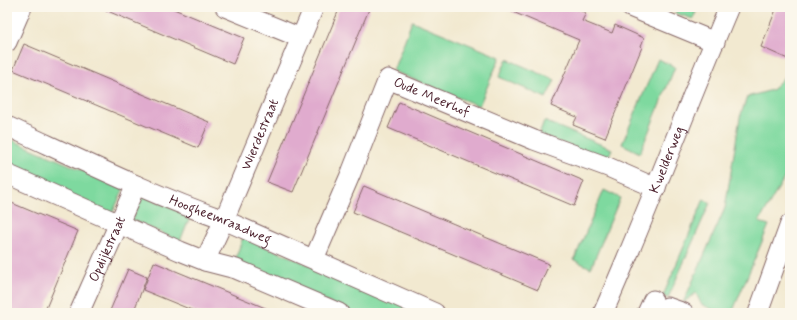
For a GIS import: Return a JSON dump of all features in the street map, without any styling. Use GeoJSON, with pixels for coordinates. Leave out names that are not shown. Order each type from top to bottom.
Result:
{"type":"FeatureCollection","features":[{"type":"Feature","properties":{"kind":"street"},"geometry":{"type":"LineString","coordinates":[[7,42],[22,7]]}},
{"type":"Feature","properties":{"kind":"street"},"geometry":{"type":"LineString","coordinates":[[225,7],[301,38]]}},
{"type":"Feature","properties":{"kind":"street","name":"Wierdestraat"},"geometry":{"type":"LineString","coordinates":[[206,261],[314,7]]}},
{"type":"Feature","properties":{"kind":"street"},"geometry":{"type":"LineString","coordinates":[[630,7],[714,42]]}},
{"type":"Feature","properties":{"kind":"street","name":"Kwelderweg"},"geometry":{"type":"LineString","coordinates":[[603,313],[656,188],[714,42],[730,7]]}},
{"type":"Feature","properties":{"kind":"street","name":"Oude Meerhof"},"geometry":{"type":"LineString","coordinates":[[314,260],[351,173],[388,79],[534,140],[656,188]]}},
{"type":"Feature","properties":{"kind":"street","name":"Hoogheemraadweg"},"geometry":{"type":"LineString","coordinates":[[7,126],[136,185],[224,220],[435,313]]}},
{"type":"Feature","properties":{"kind":"street"},"geometry":{"type":"LineString","coordinates":[[7,174],[180,251],[206,261],[236,269],[339,313]]}},
{"type":"Feature","properties":{"kind":"street","name":"Opdijkstraat"},"geometry":{"type":"LineString","coordinates":[[79,313],[136,185]]}},
{"type":"Feature","properties":{"kind":"street"},"geometry":{"type":"LineString","coordinates":[[758,313],[790,224]]}},
{"type":"Feature","properties":{"kind":"green space"},"geometry":{"type":"Polygon","coordinates":[[[678,7],[698,7],[693,19],[675,13],[678,7]]]}},
{"type":"Feature","properties":{"kind":"green space"},"geometry":{"type":"Polygon","coordinates":[[[412,21],[500,57],[479,106],[393,71],[412,21]]]}},
{"type":"Feature","properties":{"kind":"green space"},"geometry":{"type":"Polygon","coordinates":[[[507,59],[555,80],[546,98],[499,77],[507,59]]]}},
{"type":"Feature","properties":{"kind":"green space"},"geometry":{"type":"Polygon","coordinates":[[[658,59],[675,67],[640,153],[622,144],[658,59]]]}},
{"type":"Feature","properties":{"kind":"green space"},"geometry":{"type":"Polygon","coordinates":[[[785,76],[790,78],[790,168],[759,222],[769,225],[732,313],[720,313],[701,304],[696,293],[683,303],[725,208],[740,117],[747,97],[772,90],[785,76]]]}},
{"type":"Feature","properties":{"kind":"green space"},"geometry":{"type":"Polygon","coordinates":[[[544,121],[612,149],[606,161],[539,134],[544,121]]]}},
{"type":"Feature","properties":{"kind":"green space"},"geometry":{"type":"Polygon","coordinates":[[[7,138],[124,188],[112,214],[7,169],[7,138]]]}},
{"type":"Feature","properties":{"kind":"green space"},"geometry":{"type":"Polygon","coordinates":[[[604,190],[620,198],[591,268],[574,260],[604,190]]]}},
{"type":"Feature","properties":{"kind":"green space"},"geometry":{"type":"Polygon","coordinates":[[[142,195],[191,215],[180,241],[132,220],[142,195]]]}},
{"type":"Feature","properties":{"kind":"green space"},"geometry":{"type":"Polygon","coordinates":[[[704,199],[710,203],[668,298],[663,296],[704,199]]]}},
{"type":"Feature","properties":{"kind":"green space"},"geometry":{"type":"Polygon","coordinates":[[[243,237],[424,313],[353,313],[234,263],[243,237]]]}},
{"type":"Feature","properties":{"kind":"building"},"geometry":{"type":"Polygon","coordinates":[[[98,7],[169,7],[244,38],[233,64],[98,7]]]}},
{"type":"Feature","properties":{"kind":"building"},"geometry":{"type":"Polygon","coordinates":[[[340,7],[370,7],[293,192],[267,182],[340,7]]]}},
{"type":"Feature","properties":{"kind":"building"},"geometry":{"type":"Polygon","coordinates":[[[501,7],[572,7],[586,13],[582,21],[612,33],[615,25],[644,38],[642,47],[605,138],[573,125],[577,117],[551,106],[579,40],[501,7]]]}},
{"type":"Feature","properties":{"kind":"building"},"geometry":{"type":"Polygon","coordinates":[[[777,7],[790,7],[790,60],[761,47],[777,7]]]}},
{"type":"Feature","properties":{"kind":"building"},"geometry":{"type":"Polygon","coordinates":[[[24,44],[209,122],[198,148],[13,70],[24,44]]]}},
{"type":"Feature","properties":{"kind":"building"},"geometry":{"type":"Polygon","coordinates":[[[399,102],[584,181],[574,206],[388,128],[399,102]]]}},
{"type":"Feature","properties":{"kind":"building"},"geometry":{"type":"Polygon","coordinates":[[[364,186],[549,264],[538,290],[353,212],[364,186]]]}},
{"type":"Feature","properties":{"kind":"building"},"geometry":{"type":"Polygon","coordinates":[[[7,201],[78,231],[44,313],[7,313],[7,201]]]}},
{"type":"Feature","properties":{"kind":"building"},"geometry":{"type":"Polygon","coordinates":[[[154,262],[275,313],[199,313],[143,290],[154,262]]]}},
{"type":"Feature","properties":{"kind":"building"},"geometry":{"type":"Polygon","coordinates":[[[128,269],[147,277],[133,313],[109,313],[128,269]]]}}]}
